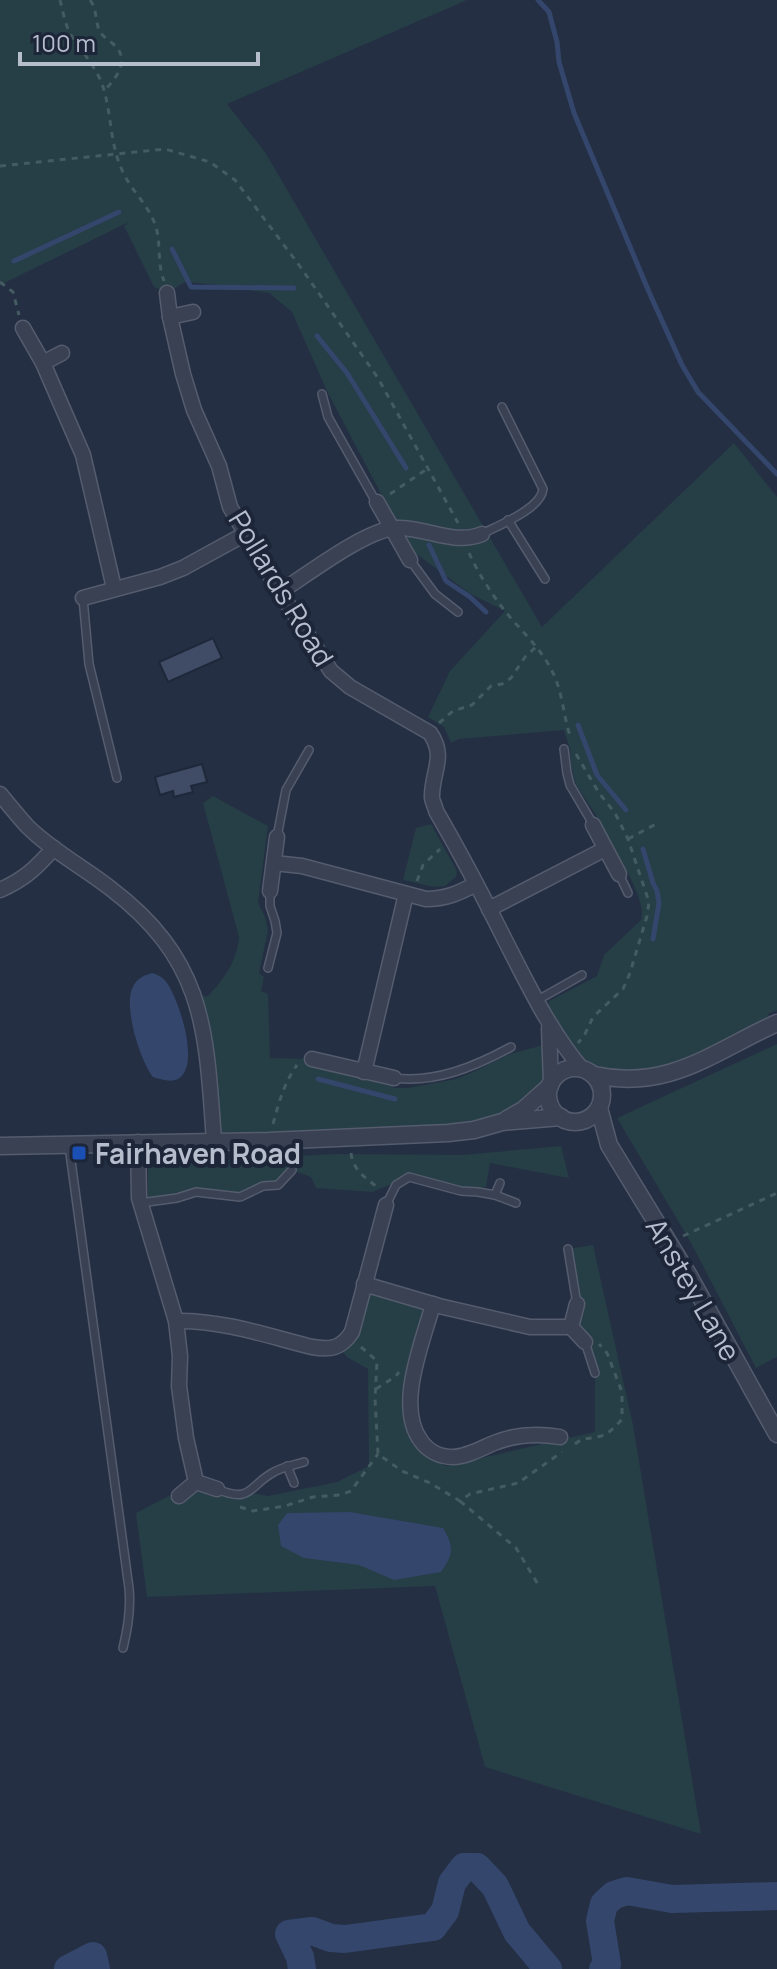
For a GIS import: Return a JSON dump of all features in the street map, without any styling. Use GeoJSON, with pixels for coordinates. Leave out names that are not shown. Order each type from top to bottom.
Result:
{"type":"FeatureCollection","features":[{"type":"Feature","properties":{"kind":"street","name":"Pollards Road"},"geometry":{"type":"LineString","coordinates":[[167,293],[170,317],[194,410],[219,466],[230,507],[245,534],[331,671],[350,687],[430,733]]}},
{"type":"Feature","properties":{"kind":"street"},"geometry":{"type":"LineString","coordinates":[[170,317],[193,312]]}},
{"type":"Feature","properties":{"kind":"street"},"geometry":{"type":"LineString","coordinates":[[23,328],[43,363],[83,455],[114,588]]}},
{"type":"Feature","properties":{"kind":"street"},"geometry":{"type":"LineString","coordinates":[[43,363],[62,353]]}},
{"type":"Feature","properties":{"kind":"street"},"geometry":{"type":"LineString","coordinates":[[377,502],[410,560]]}},
{"type":"Feature","properties":{"kind":"street"},"geometry":{"type":"LineString","coordinates":[[280,592],[363,539],[391,529],[402,528],[463,539],[482,534]]}},
{"type":"Feature","properties":{"kind":"street"},"geometry":{"type":"LineString","coordinates":[[83,598],[183,568],[245,534]]}},
{"type":"Feature","properties":{"kind":"street"},"geometry":{"type":"LineString","coordinates":[[430,733],[438,751],[432,799],[436,811],[548,1024],[567,1051],[599,1082],[602,1091],[600,1104],[593,1115],[585,1120],[502,1122]]}},
{"type":"Feature","properties":{"kind":"street"},"geometry":{"type":"LineString","coordinates":[[0,794],[29,827],[132,905],[150,923],[182,966],[195,997],[206,1038],[214,1141]]}},
{"type":"Feature","properties":{"kind":"street"},"geometry":{"type":"LineString","coordinates":[[593,825],[619,874]]}},
{"type":"Feature","properties":{"kind":"street"},"geometry":{"type":"LineString","coordinates":[[270,891],[277,837]]}},
{"type":"Feature","properties":{"kind":"street"},"geometry":{"type":"LineString","coordinates":[[0,890],[33,872],[54,848]]}},
{"type":"Feature","properties":{"kind":"street"},"geometry":{"type":"LineString","coordinates":[[489,909],[605,849]]}},
{"type":"Feature","properties":{"kind":"street"},"geometry":{"type":"LineString","coordinates":[[274,863],[302,866],[426,899],[455,895],[476,884]]}},
{"type":"Feature","properties":{"kind":"street"},"geometry":{"type":"LineString","coordinates":[[364,1072],[410,895]]}},
{"type":"Feature","properties":{"kind":"street"},"geometry":{"type":"LineString","coordinates":[[0,1146],[269,1141],[474,1130],[502,1122],[523,1110],[564,1070],[573,1068],[614,1079],[644,1079],[703,1061],[777,1023]]}},
{"type":"Feature","properties":{"kind":"street"},"geometry":{"type":"LineString","coordinates":[[548,1024],[550,1104],[554,1111],[568,1120]]}},
{"type":"Feature","properties":{"kind":"street"},"geometry":{"type":"LineString","coordinates":[[312,1059],[394,1078]]}},
{"type":"Feature","properties":{"kind":"street"},"geometry":{"type":"LineString","coordinates":[[600,1104],[644,1079]]}},
{"type":"Feature","properties":{"kind":"street","name":"Anstey Lane"},"geometry":{"type":"LineString","coordinates":[[600,1104],[609,1145],[669,1242],[777,1434]]}},
{"type":"Feature","properties":{"kind":"street","name":"Anstey Lane"},"geometry":{"type":"LineString","coordinates":[[568,1120],[609,1145]]}},
{"type":"Feature","properties":{"kind":"street"},"geometry":{"type":"LineString","coordinates":[[138,1142],[140,1203],[176,1321],[179,1386],[196,1482]]}},
{"type":"Feature","properties":{"kind":"street"},"geometry":{"type":"LineString","coordinates":[[176,1321],[214,1324],[328,1350],[339,1347],[352,1332],[386,1205]]}},
{"type":"Feature","properties":{"kind":"street"},"geometry":{"type":"LineString","coordinates":[[364,1284],[530,1327],[571,1327],[585,1342]]}},
{"type":"Feature","properties":{"kind":"street"},"geometry":{"type":"LineString","coordinates":[[433,1304],[411,1390],[410,1414],[417,1436],[425,1447],[434,1453],[453,1457],[523,1435],[560,1437]]}},
{"type":"Feature","properties":{"kind":"street"},"geometry":{"type":"LineString","coordinates":[[571,1327],[577,1304]]}},
{"type":"Feature","properties":{"kind":"street"},"geometry":{"type":"LineString","coordinates":[[196,1482],[217,1489]]}},
{"type":"Feature","properties":{"kind":"street"},"geometry":{"type":"LineString","coordinates":[[179,1496],[196,1482]]}},
{"type":"Feature","properties":{"kind":"lane"},"geometry":{"type":"LineString","coordinates":[[322,394],[328,417],[377,502]]}},
{"type":"Feature","properties":{"kind":"lane"},"geometry":{"type":"LineString","coordinates":[[482,534],[530,508],[544,493],[502,407]]}},
{"type":"Feature","properties":{"kind":"lane"},"geometry":{"type":"LineString","coordinates":[[508,520],[545,579]]}},
{"type":"Feature","properties":{"kind":"lane"},"geometry":{"type":"LineString","coordinates":[[410,560],[435,594],[458,612]]}},
{"type":"Feature","properties":{"kind":"lane"},"geometry":{"type":"LineString","coordinates":[[83,598],[89,664],[117,778]]}},
{"type":"Feature","properties":{"kind":"lane"},"geometry":{"type":"LineString","coordinates":[[564,749],[570,785],[593,825]]}},
{"type":"Feature","properties":{"kind":"lane"},"geometry":{"type":"LineString","coordinates":[[277,837],[286,790],[309,750]]}},
{"type":"Feature","properties":{"kind":"lane"},"geometry":{"type":"LineString","coordinates":[[619,874],[628,893]]}},
{"type":"Feature","properties":{"kind":"lane"},"geometry":{"type":"LineString","coordinates":[[268,968],[277,933],[270,906],[270,891]]}},
{"type":"Feature","properties":{"kind":"lane"},"geometry":{"type":"LineString","coordinates":[[536,1001],[582,975]]}},
{"type":"Feature","properties":{"kind":"lane"},"geometry":{"type":"LineString","coordinates":[[394,1078],[415,1080],[461,1070],[511,1047]]}},
{"type":"Feature","properties":{"kind":"lane"},"geometry":{"type":"LineString","coordinates":[[69,1144],[129,1588],[128,1624],[123,1648]]}},
{"type":"Feature","properties":{"kind":"lane"},"geometry":{"type":"LineString","coordinates":[[140,1203],[196,1192],[240,1197],[263,1186],[278,1185],[292,1170]]}},
{"type":"Feature","properties":{"kind":"lane"},"geometry":{"type":"LineString","coordinates":[[262,1175],[263,1186]]}},
{"type":"Feature","properties":{"kind":"lane"},"geometry":{"type":"LineString","coordinates":[[386,1205],[396,1185],[409,1177],[461,1191],[495,1195],[516,1203]]}},
{"type":"Feature","properties":{"kind":"lane"},"geometry":{"type":"LineString","coordinates":[[495,1195],[500,1183]]}},
{"type":"Feature","properties":{"kind":"lane"},"geometry":{"type":"LineString","coordinates":[[568,1249],[577,1304]]}},
{"type":"Feature","properties":{"kind":"lane"},"geometry":{"type":"LineString","coordinates":[[585,1342],[595,1373]]}},
{"type":"Feature","properties":{"kind":"lane"},"geometry":{"type":"LineString","coordinates":[[217,1489],[239,1495],[255,1488],[270,1474],[304,1462]]}},
{"type":"Feature","properties":{"kind":"lane"},"geometry":{"type":"LineString","coordinates":[[287,1466],[294,1483]]}},
{"type":"Feature","properties":{"kind":"path"},"geometry":{"type":"LineString","coordinates":[[60,0],[69,32],[93,66],[104,91],[122,171],[153,217],[160,269],[167,293]]}},
{"type":"Feature","properties":{"kind":"path"},"geometry":{"type":"LineString","coordinates":[[90,0],[95,7],[100,32],[118,49],[122,58],[118,75],[104,91]]}},
{"type":"Feature","properties":{"kind":"path"},"geometry":{"type":"LineString","coordinates":[[0,282],[13,292],[23,328]]}},
{"type":"Feature","properties":{"kind":"path"},"geometry":{"type":"LineString","coordinates":[[377,502],[428,468]]}},
{"type":"Feature","properties":{"kind":"path"},"geometry":{"type":"LineString","coordinates":[[430,733],[453,711],[472,705],[491,686],[511,678],[536,647]]}},
{"type":"Feature","properties":{"kind":"path"},"geometry":{"type":"LineString","coordinates":[[628,839],[656,824]]}},
{"type":"Feature","properties":{"kind":"path"},"geometry":{"type":"LineString","coordinates":[[410,895],[423,865],[453,841]]}},
{"type":"Feature","properties":{"kind":"path"},"geometry":{"type":"LineString","coordinates":[[269,1141],[279,1099],[287,1081],[297,1065],[312,1059]]}},
{"type":"Feature","properties":{"kind":"path"},"geometry":{"type":"LineString","coordinates":[[350,1137],[355,1167],[380,1189],[386,1205]]}},
{"type":"Feature","properties":{"kind":"path"},"geometry":{"type":"LineString","coordinates":[[669,1242],[777,1193]]}},
{"type":"Feature","properties":{"kind":"path"},"geometry":{"type":"LineString","coordinates":[[460,1501],[516,1548],[539,1586]]}},
{"type":"Feature","properties":{"kind":"shaded area"},"geometry":{"type":"Polygon","coordinates":[[[0,0],[467,0],[227,104],[265,152],[542,627],[734,443],[777,497],[777,1010],[768,1014],[772,1022],[665,1074],[594,1075],[548,1024],[549,1001],[597,976],[604,955],[641,920],[642,910],[629,875],[576,785],[564,730],[459,739],[451,743],[444,727],[428,717],[450,671],[505,611],[469,593],[415,553],[396,531],[292,312],[269,293],[185,282],[167,293],[154,287],[124,226],[129,222],[0,285],[0,0]]]}},
{"type":"Feature","properties":{"kind":"shaded area"},"geometry":{"type":"Polygon","coordinates":[[[213,796],[268,826],[258,903],[268,930],[259,973],[264,977],[261,991],[268,994],[270,1058],[312,1059],[394,1078],[393,1088],[408,1088],[456,1079],[510,1054],[551,1043],[551,1083],[502,1122],[214,1141],[195,997],[208,996],[224,976],[233,962],[239,937],[203,803],[213,796]]]}},
{"type":"Feature","properties":{"kind":"shaded area"},"geometry":{"type":"Polygon","coordinates":[[[431,824],[457,871],[456,877],[445,886],[434,887],[403,880],[416,828],[431,824]]]}},
{"type":"Feature","properties":{"kind":"shaded area"},"geometry":{"type":"Polygon","coordinates":[[[777,1044],[777,1357],[756,1368],[690,1241],[617,1118],[777,1044]]]}},
{"type":"Feature","properties":{"kind":"shaded area"},"geometry":{"type":"Polygon","coordinates":[[[561,1146],[569,1178],[490,1163],[486,1187],[461,1191],[409,1177],[372,1192],[316,1188],[311,1177],[292,1170],[278,1185],[240,1197],[196,1192],[148,1202],[148,1164],[336,1154],[462,1155],[561,1146]]]}},
{"type":"Feature","properties":{"kind":"shaded area"},"geometry":{"type":"Polygon","coordinates":[[[593,1245],[633,1425],[701,1834],[485,1767],[435,1586],[147,1597],[136,1513],[196,1482],[268,1496],[337,1482],[369,1466],[368,1369],[347,1357],[339,1347],[368,1285],[427,1307],[414,1376],[412,1444],[446,1466],[595,1432],[595,1373],[585,1342],[571,1327],[577,1304],[568,1249],[593,1245]]]}},
{"type":"Feature","properties":{"kind":"water"},"geometry":{"type":"Polygon","coordinates":[[[152,973],[164,979],[172,991],[186,1032],[188,1061],[185,1072],[175,1080],[153,1077],[139,1047],[132,1021],[132,989],[140,978],[152,973]]]}},
{"type":"Feature","properties":{"kind":"water"},"geometry":{"type":"Polygon","coordinates":[[[350,1512],[443,1528],[451,1546],[448,1560],[441,1572],[394,1580],[359,1565],[304,1558],[281,1546],[278,1525],[287,1513],[350,1512]]]}},
{"type":"Feature","properties":{"kind":"building"},"geometry":{"type":"Polygon","coordinates":[[[213,638],[222,658],[168,682],[159,662],[213,638]]]}},
{"type":"Feature","properties":{"kind":"building"},"geometry":{"type":"Polygon","coordinates":[[[202,764],[207,782],[191,786],[193,792],[174,797],[173,791],[160,795],[155,777],[202,764]]]}},
{"type":"Feature","properties":{"kind":"waterway"},"geometry":{"type":"LineString","coordinates":[[538,0],[549,12],[574,113],[682,365],[698,392],[777,474]]}},
{"type":"Feature","properties":{"kind":"waterway"},"geometry":{"type":"LineString","coordinates":[[14,261],[119,212]]}},
{"type":"Feature","properties":{"kind":"waterway"},"geometry":{"type":"LineString","coordinates":[[172,249],[191,287],[294,288]]}},
{"type":"Feature","properties":{"kind":"waterway"},"geometry":{"type":"LineString","coordinates":[[317,336],[347,373],[406,468]]}},
{"type":"Feature","properties":{"kind":"waterway"},"geometry":{"type":"LineString","coordinates":[[429,545],[446,581],[486,612]]}},
{"type":"Feature","properties":{"kind":"waterway"},"geometry":{"type":"LineString","coordinates":[[578,725],[597,775],[626,810]]}},
{"type":"Feature","properties":{"kind":"waterway"},"geometry":{"type":"LineString","coordinates":[[643,849],[659,903],[653,939]]}},
{"type":"Feature","properties":{"kind":"waterway"},"geometry":{"type":"LineString","coordinates":[[318,1079],[395,1099]]}},
{"type":"Feature","properties":{"kind":"waterway"},"geometry":{"type":"LineString","coordinates":[[302,1969],[289,1934],[312,1931],[345,1939],[433,1927],[445,1911],[452,1883],[464,1867],[477,1867],[495,1886],[517,1932],[548,1969]]}},
{"type":"Feature","properties":{"kind":"waterway"},"geometry":{"type":"LineString","coordinates":[[603,1969],[607,1964],[600,1921],[604,1904],[614,1895],[627,1891],[672,1899],[777,1896]]}},
{"type":"Feature","properties":{"kind":"waterway"},"geometry":{"type":"LineString","coordinates":[[68,1969],[93,1956],[96,1969]]}},
{"type":"Feature","properties":{"kind":"place","name":"Fairhaven Road"},"geometry":{"type":"Point","coordinates":[79,1153]}}]}
